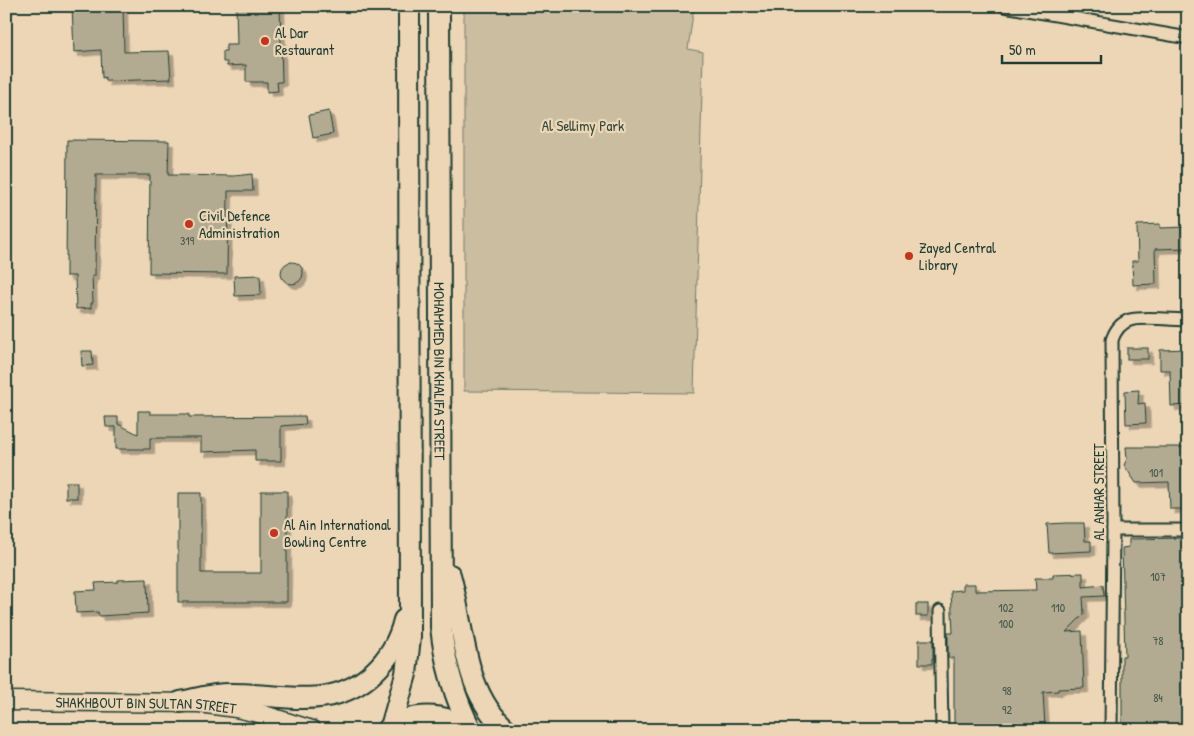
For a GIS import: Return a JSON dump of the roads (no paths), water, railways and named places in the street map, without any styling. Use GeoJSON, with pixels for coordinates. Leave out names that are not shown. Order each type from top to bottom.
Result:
{"type":"FeatureCollection","features":[{"type":"Feature","properties":{"kind":"highway","name":"MOHAMMED BIN KHALIFA STREET"},"geometry":{"type":"LineString","coordinates":[[389,728],[402,692],[409,656],[411,592],[409,6]]}},
{"type":"Feature","properties":{"kind":"highway","name":"MOHAMMED BIN KHALIFA STREET"},"geometry":{"type":"LineString","coordinates":[[439,6],[441,627],[443,645],[456,699],[470,730]]}},
{"type":"Feature","properties":{"kind":"highway"},"geometry":{"type":"LineString","coordinates":[[441,548],[451,578],[463,646],[472,673],[488,707],[507,730]]}},
{"type":"Feature","properties":{"kind":"highway"},"geometry":{"type":"LineString","coordinates":[[180,702],[228,694],[318,698],[338,694],[354,687],[369,677],[392,652],[401,631],[411,592]]}},
{"type":"Feature","properties":{"kind":"highway"},"geometry":{"type":"LineString","coordinates":[[389,728],[409,719],[428,716],[447,719],[470,730]]}},
{"type":"Feature","properties":{"kind":"main road","name":"SHAKHBOUT BIN SULTAN STREET"},"geometry":{"type":"LineString","coordinates":[[6,701],[180,702],[236,708],[266,715],[312,730]]}},
{"type":"Feature","properties":{"kind":"street"},"geometry":{"type":"LineString","coordinates":[[1004,6],[1188,38]]}},
{"type":"Feature","properties":{"kind":"street","name":"AL ANHAR STREET"},"geometry":{"type":"LineString","coordinates":[[1111,730],[1112,340],[1115,332],[1121,325],[1130,320],[1188,320]]}},
{"type":"Feature","properties":{"kind":"street"},"geometry":{"type":"LineString","coordinates":[[1113,530],[1188,530]]}},
{"type":"Feature","properties":{"kind":"street"},"geometry":{"type":"LineString","coordinates":[[940,611],[942,730]]}},
{"type":"Feature","properties":{"kind":"place","name":"Al Dar Restaurant"},"geometry":{"type":"Point","coordinates":[265,41]}},
{"type":"Feature","properties":{"kind":"place","name":"Civil Defence Administration"},"geometry":{"type":"Point","coordinates":[189,224]}},
{"type":"Feature","properties":{"kind":"place","name":"Zayed Central Library"},"geometry":{"type":"Point","coordinates":[909,256]}},
{"type":"Feature","properties":{"kind":"place","name":"Al Ain International Bowling Centre"},"geometry":{"type":"Point","coordinates":[274,533]}},
{"type":"Feature","properties":{"kind":"park label","name":"Al Sellimy Park"},"geometry":{"type":"Point","coordinates":[583,125]}}]}
